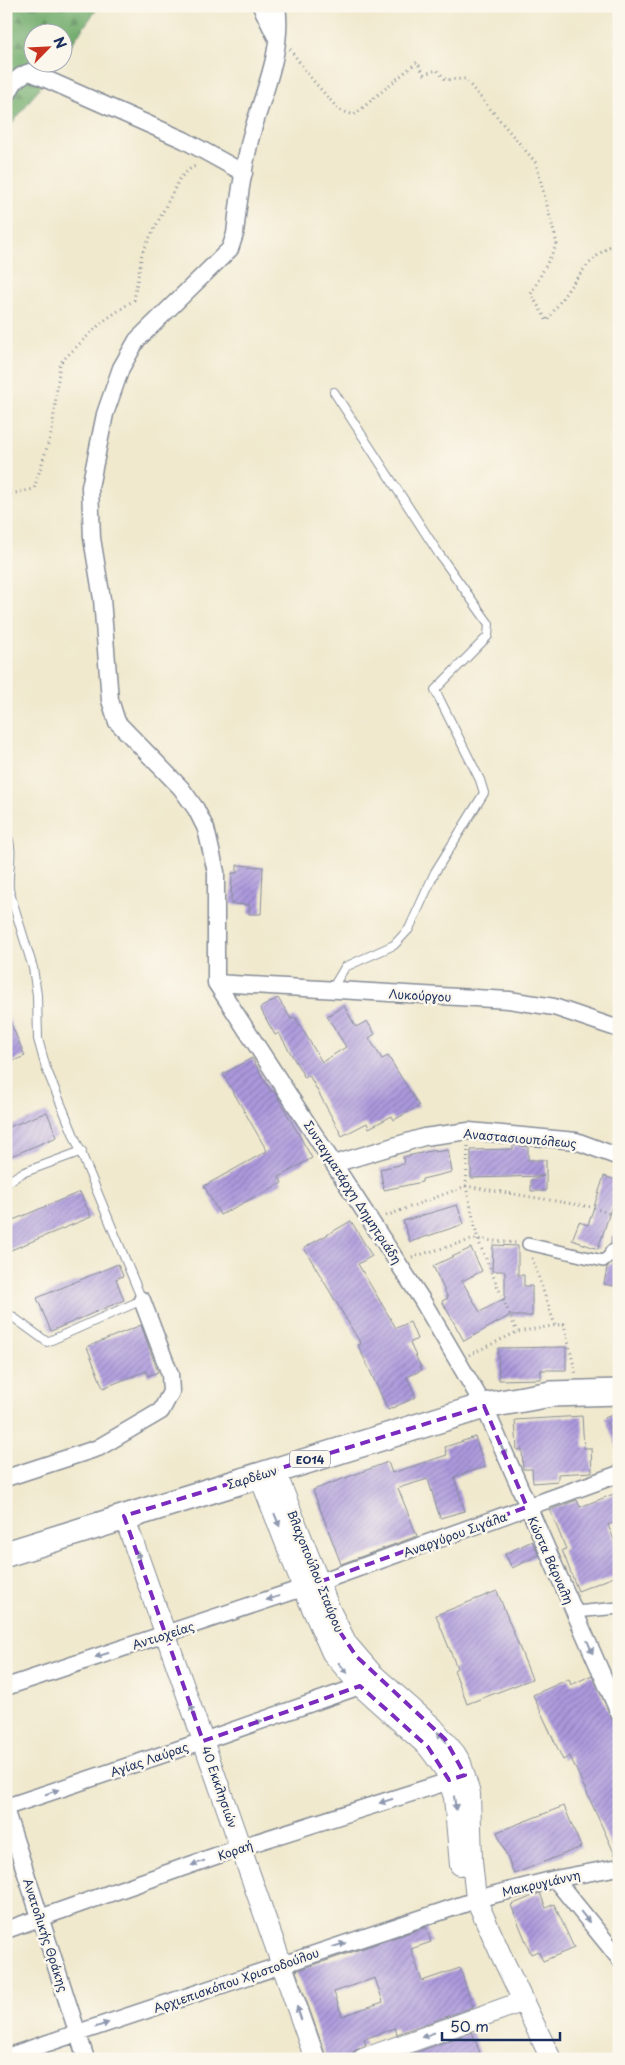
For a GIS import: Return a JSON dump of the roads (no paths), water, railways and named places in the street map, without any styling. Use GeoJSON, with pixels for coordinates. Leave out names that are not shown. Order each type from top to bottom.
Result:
{"type":"FeatureCollection","features":[{"type":"Feature","properties":{"kind":"main road","name":"Σαρδέων"},"geometry":{"type":"LineString","coordinates":[[6,1554],[484,1406],[534,1396],[619,1392]]}},
{"type":"Feature","properties":{"kind":"street"},"geometry":{"type":"LineString","coordinates":[[261,6],[277,40]]}},
{"type":"Feature","properties":{"kind":"street"},"geometry":{"type":"LineString","coordinates":[[216,983],[216,872],[206,829],[196,809],[180,788],[117,722],[110,700],[102,599],[92,538],[90,487],[105,414],[121,368],[137,340],[230,249],[235,234],[250,141],[277,40],[276,6]]}},
{"type":"Feature","properties":{"kind":"street"},"geometry":{"type":"LineString","coordinates":[[6,98],[14,82],[20,76],[30,72],[184,140],[244,174]]}},
{"type":"Feature","properties":{"kind":"street","name":"Λυκούργου"},"geometry":{"type":"LineString","coordinates":[[216,983],[509,1000],[554,1007],[619,1030]]}},
{"type":"Feature","properties":{"kind":"street","name":"Συνταγματάρχη Δημητριάδη"},"geometry":{"type":"LineString","coordinates":[[216,983],[397,1261],[484,1406]]}},
{"type":"Feature","properties":{"kind":"street","name":"Αναστασιουπόλεως"},"geometry":{"type":"LineString","coordinates":[[334,1164],[424,1137],[469,1131],[576,1141],[619,1157]]}},
{"type":"Feature","properties":{"kind":"street"},"geometry":{"type":"LineString","coordinates":[[528,1244],[603,1260],[616,1253]]}},
{"type":"Feature","properties":{"kind":"street"},"geometry":{"type":"LineString","coordinates":[[6,1478],[98,1448],[161,1411],[170,1392],[170,1374],[142,1300]]}},
{"type":"Feature","properties":{"kind":"street","name":"Κώστα Βάρναλη"},"geometry":{"type":"LineString","coordinates":[[484,1406],[527,1508],[619,1714]]}},
{"type":"Feature","properties":{"kind":"street","name":"Βλαχοπούλου Σταύρου"},"geometry":{"type":"LineString","coordinates":[[267,1472],[311,1585],[332,1653],[366,1679],[457,1778],[454,1797],[460,1874],[471,1901],[477,1935],[551,2059]]}},
{"type":"Feature","properties":{"kind":"street","name":"Αναργύρου Σιγάλα"},"geometry":{"type":"LineString","coordinates":[[311,1585],[619,1474]]}},
{"type":"Feature","properties":{"kind":"street","name":"40 Εκκλησιών"},"geometry":{"type":"LineString","coordinates":[[124,1516],[315,2059]]}},
{"type":"Feature","properties":{"kind":"street","name":"Αντιοχείας"},"geometry":{"type":"LineString","coordinates":[[6,1687],[311,1585]]}},
{"type":"Feature","properties":{"kind":"street"},"geometry":{"type":"LineString","coordinates":[[575,1612],[619,1608]]}},
{"type":"Feature","properties":{"kind":"street","name":"Αγίας Λαύρας"},"geometry":{"type":"LineString","coordinates":[[6,1807],[203,1741],[366,1679]]}},
{"type":"Feature","properties":{"kind":"street","name":"Κοραή"},"geometry":{"type":"LineString","coordinates":[[6,1930],[241,1847],[457,1778]]}},
{"type":"Feature","properties":{"kind":"street","name":"Ανατολικής Θράκης"},"geometry":{"type":"LineString","coordinates":[[6,1812],[86,2059]]}},
{"type":"Feature","properties":{"kind":"street","name":"Μακρυγιάννη"},"geometry":{"type":"LineString","coordinates":[[471,1901],[555,1879],[619,1867]]}},
{"type":"Feature","properties":{"kind":"street"},"geometry":{"type":"LineString","coordinates":[[555,1879],[619,1958]]}},
{"type":"Feature","properties":{"kind":"street","name":"Αρχιεπισκόπου Χριστοδούλου"},"geometry":{"type":"LineString","coordinates":[[6,2057],[471,1901]]}},
{"type":"Feature","properties":{"kind":"street"},"geometry":{"type":"LineString","coordinates":[[363,2059],[518,2003]]}},
{"type":"Feature","properties":{"kind":"street","name":"Βλαχοπούλου Σταύρου"},"geometry":{"type":"LineString","coordinates":[[518,2003],[539,2059]]}},
{"type":"Feature","properties":{"kind":"lane"},"geometry":{"type":"LineString","coordinates":[[332,990],[344,967],[394,945],[409,929],[435,872],[484,793],[480,780],[435,690],[488,636],[489,624],[439,554],[334,392]]}},
{"type":"Feature","properties":{"kind":"lane"},"geometry":{"type":"LineString","coordinates":[[6,832],[11,849],[9,890],[32,968],[37,995],[38,1039],[46,1068],[82,1151],[142,1300],[47,1342],[6,1312]]}},
{"type":"Feature","properties":{"kind":"lane"},"geometry":{"type":"LineString","coordinates":[[6,1183],[22,1173],[82,1151]]}}]}
